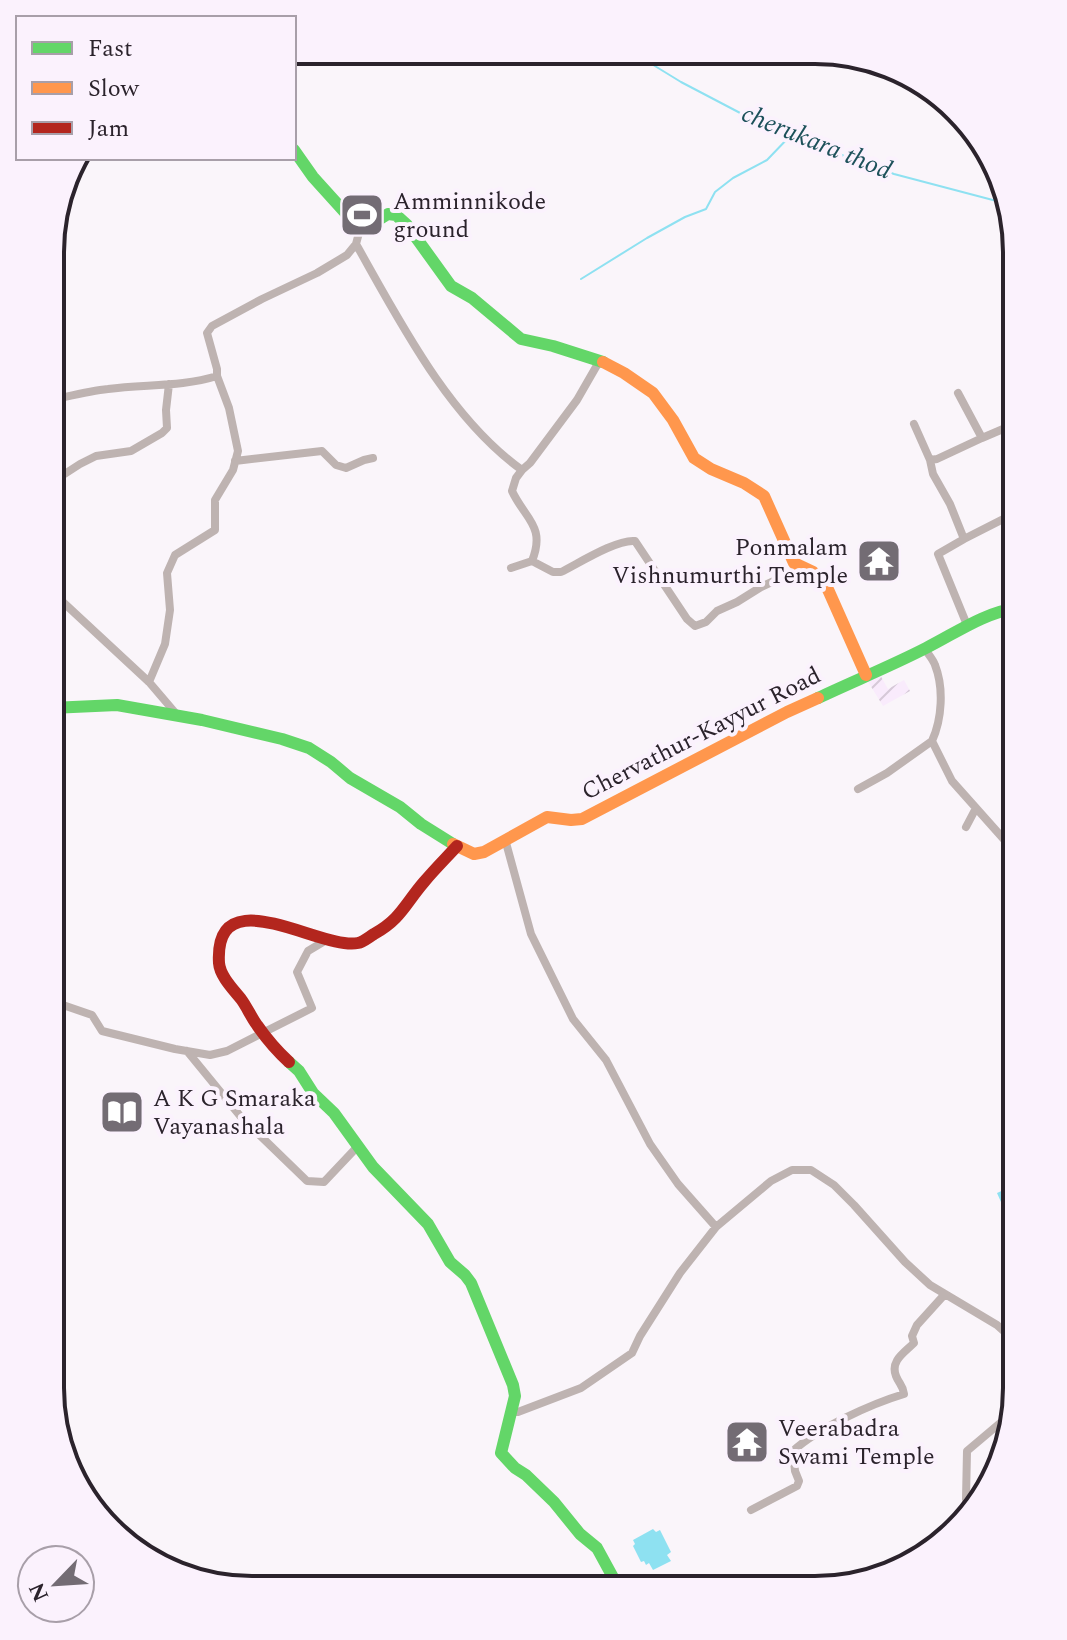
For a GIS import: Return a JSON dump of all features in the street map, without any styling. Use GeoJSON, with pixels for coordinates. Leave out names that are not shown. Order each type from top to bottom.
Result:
{"type":"FeatureCollection","features":[{"type":"Feature","properties":{"kind":"street"},"geometry":{"type":"LineString","coordinates":[[296,153],[313,177],[360,229]]}},
{"type":"Feature","properties":{"kind":"street"},"geometry":{"type":"LineString","coordinates":[[360,229],[388,214],[396,215],[407,225],[451,286],[472,298],[521,339],[600,360],[653,393],[673,420],[694,458],[764,496],[794,563],[813,572],[826,585],[866,675]]}},
{"type":"Feature","properties":{"kind":"street"},"geometry":{"type":"LineString","coordinates":[[149,682],[165,644],[170,610],[167,573],[175,555],[215,530],[215,500],[233,470],[238,451],[232,418],[217,376],[207,333],[212,326],[347,255],[356,244],[360,229]]}},
{"type":"Feature","properties":{"kind":"street"},"geometry":{"type":"LineString","coordinates":[[356,244],[402,327],[452,401],[501,455],[522,470]]}},
{"type":"Feature","properties":{"kind":"street"},"geometry":{"type":"LineString","coordinates":[[532,561],[537,548],[537,534],[512,491],[516,478],[577,400],[600,360]]}},
{"type":"Feature","properties":{"kind":"street"},"geometry":{"type":"LineString","coordinates":[[64,397],[110,388],[169,384],[217,376]]}},
{"type":"Feature","properties":{"kind":"street"},"geometry":{"type":"LineString","coordinates":[[64,474],[88,460],[131,451],[162,433],[167,428],[169,384]]}},
{"type":"Feature","properties":{"kind":"street"},"geometry":{"type":"LineString","coordinates":[[958,393],[982,438]]}},
{"type":"Feature","properties":{"kind":"street"},"geometry":{"type":"LineString","coordinates":[[914,424],[933,474],[950,504],[964,539]]}},
{"type":"Feature","properties":{"kind":"street"},"geometry":{"type":"LineString","coordinates":[[930,460],[1003,429]]}},
{"type":"Feature","properties":{"kind":"street"},"geometry":{"type":"LineString","coordinates":[[235,461],[322,451],[336,465],[346,468],[373,458]]}},
{"type":"Feature","properties":{"kind":"street"},"geometry":{"type":"LineString","coordinates":[[967,625],[938,554],[1003,519]]}},
{"type":"Feature","properties":{"kind":"street"},"geometry":{"type":"LineString","coordinates":[[511,568],[532,561],[553,572],[561,572],[618,542],[631,539],[695,626],[706,622],[717,611],[804,567]]}},
{"type":"Feature","properties":{"kind":"street"},"geometry":{"type":"LineString","coordinates":[[64,603],[149,682],[178,716]]}},
{"type":"Feature","properties":{"kind":"street","name":"Chervathur-Kayyur Road"},"geometry":{"type":"LineString","coordinates":[[457,846],[474,854],[484,852],[547,817],[582,819],[787,712],[1003,610]]}},
{"type":"Feature","properties":{"kind":"street"},"geometry":{"type":"LineString","coordinates":[[858,789],[932,741],[938,728],[941,689],[935,665],[925,649]]}},
{"type":"Feature","properties":{"kind":"street"},"geometry":{"type":"LineString","coordinates":[[64,707],[117,705],[282,739],[309,748],[457,846],[389,926],[358,943],[250,920],[234,924],[222,937],[219,966],[263,1033],[299,1071],[313,1093],[334,1113],[380,1175],[428,1224],[450,1262],[471,1283],[515,1396],[501,1453],[554,1502],[580,1534],[597,1548],[612,1576]]}},
{"type":"Feature","properties":{"kind":"street"},"geometry":{"type":"LineString","coordinates":[[932,741],[952,781],[1003,838]]}},
{"type":"Feature","properties":{"kind":"street"},"geometry":{"type":"LineString","coordinates":[[966,827],[976,808]]}},
{"type":"Feature","properties":{"kind":"street"},"geometry":{"type":"LineString","coordinates":[[505,839],[531,934],[573,1019],[606,1060],[650,1144],[678,1184],[716,1227]]}},
{"type":"Feature","properties":{"kind":"street"},"geometry":{"type":"LineString","coordinates":[[64,1005],[92,1015],[102,1031],[210,1055],[227,1051],[312,1008],[297,972],[308,951],[328,939]]}},
{"type":"Feature","properties":{"kind":"street"},"geometry":{"type":"LineString","coordinates":[[186,1051],[241,1117],[307,1181],[324,1182],[358,1146]]}},
{"type":"Feature","properties":{"kind":"street"},"geometry":{"type":"LineString","coordinates":[[510,1412],[518,1412],[581,1388],[632,1353],[680,1273],[716,1227],[771,1181],[792,1170],[811,1170],[834,1185],[930,1285],[1003,1330]]}},
{"type":"Feature","properties":{"kind":"street"},"geometry":{"type":"LineString","coordinates":[[751,1510],[797,1486],[799,1481],[793,1451],[801,1444],[846,1418],[904,1394],[904,1387],[896,1377],[896,1361],[914,1343],[912,1336],[917,1325],[945,1294]]}},
{"type":"Feature","properties":{"kind":"street"},"geometry":{"type":"LineString","coordinates":[[966,1500],[967,1451],[999,1424]]}},
{"type":"Feature","properties":{"kind":"shaded area"},"geometry":{"type":"Polygon","coordinates":[[[879,673],[888,689],[904,680],[910,691],[883,706],[867,680],[879,673]]]}},
{"type":"Feature","properties":{"kind":"water"},"geometry":{"type":"Polygon","coordinates":[[[1003,1190],[1003,1206],[997,1193],[1003,1190]]]}},
{"type":"Feature","properties":{"kind":"water"},"geometry":{"type":"Polygon","coordinates":[[[653,1529],[656,1532],[660,1530],[671,1552],[667,1555],[671,1561],[653,1570],[649,1563],[641,1562],[633,1540],[653,1529]]]}},
{"type":"Feature","properties":{"kind":"waterway","name":"cherukara thod"},"geometry":{"type":"LineString","coordinates":[[652,64],[744,115],[779,127],[803,141],[894,174],[995,201]]}},
{"type":"Feature","properties":{"kind":"waterway"},"geometry":{"type":"LineString","coordinates":[[581,279],[647,238],[706,209],[715,192],[733,178],[767,160],[791,135]]}},
{"type":"Feature","properties":{"kind":"traffic: fast"},"geometry":{"type":"LineString","coordinates":[[296,153],[313,177],[360,229],[388,214],[396,215],[407,225],[451,286],[472,298],[521,339],[603,362]]}},
{"type":"Feature","properties":{"kind":"traffic: fast"},"geometry":{"type":"LineString","coordinates":[[818,698],[913,655],[981,619],[1003,612]]}},
{"type":"Feature","properties":{"kind":"traffic: fast"},"geometry":{"type":"LineString","coordinates":[[64,707],[117,705],[202,720],[309,748],[453,844]]}},
{"type":"Feature","properties":{"kind":"traffic: fast"},"geometry":{"type":"LineString","coordinates":[[289,1062],[313,1093],[334,1113],[373,1167],[428,1224],[450,1262],[471,1283],[515,1396],[501,1453],[554,1502],[580,1534],[597,1548],[612,1576]]}},
{"type":"Feature","properties":{"kind":"traffic: slow"},"geometry":{"type":"LineString","coordinates":[[603,362],[653,393],[673,420],[694,458],[764,496],[794,563],[813,572],[826,585],[866,675]]}},
{"type":"Feature","properties":{"kind":"traffic: slow"},"geometry":{"type":"LineString","coordinates":[[453,844],[474,854],[484,852],[547,817],[582,819],[818,698]]}},
{"type":"Feature","properties":{"kind":"traffic: jam"},"geometry":{"type":"LineString","coordinates":[[289,1062],[264,1035],[224,977],[219,963],[222,937],[233,924],[251,921],[273,923],[341,943],[360,942],[397,917],[457,846]]}},
{"type":"Feature","properties":{"kind":"place","name":"Amminnikode ground"},"geometry":{"type":"Point","coordinates":[362,215]}},
{"type":"Feature","properties":{"kind":"place","name":"Ponmalam Vishnumurthi Temple"},"geometry":{"type":"Point","coordinates":[879,561]}},
{"type":"Feature","properties":{"kind":"place","name":"A K G Smaraka Vayanashala"},"geometry":{"type":"Point","coordinates":[122,1112]}},
{"type":"Feature","properties":{"kind":"place","name":"Veerabadra Swami Temple"},"geometry":{"type":"Point","coordinates":[747,1442]}}]}
